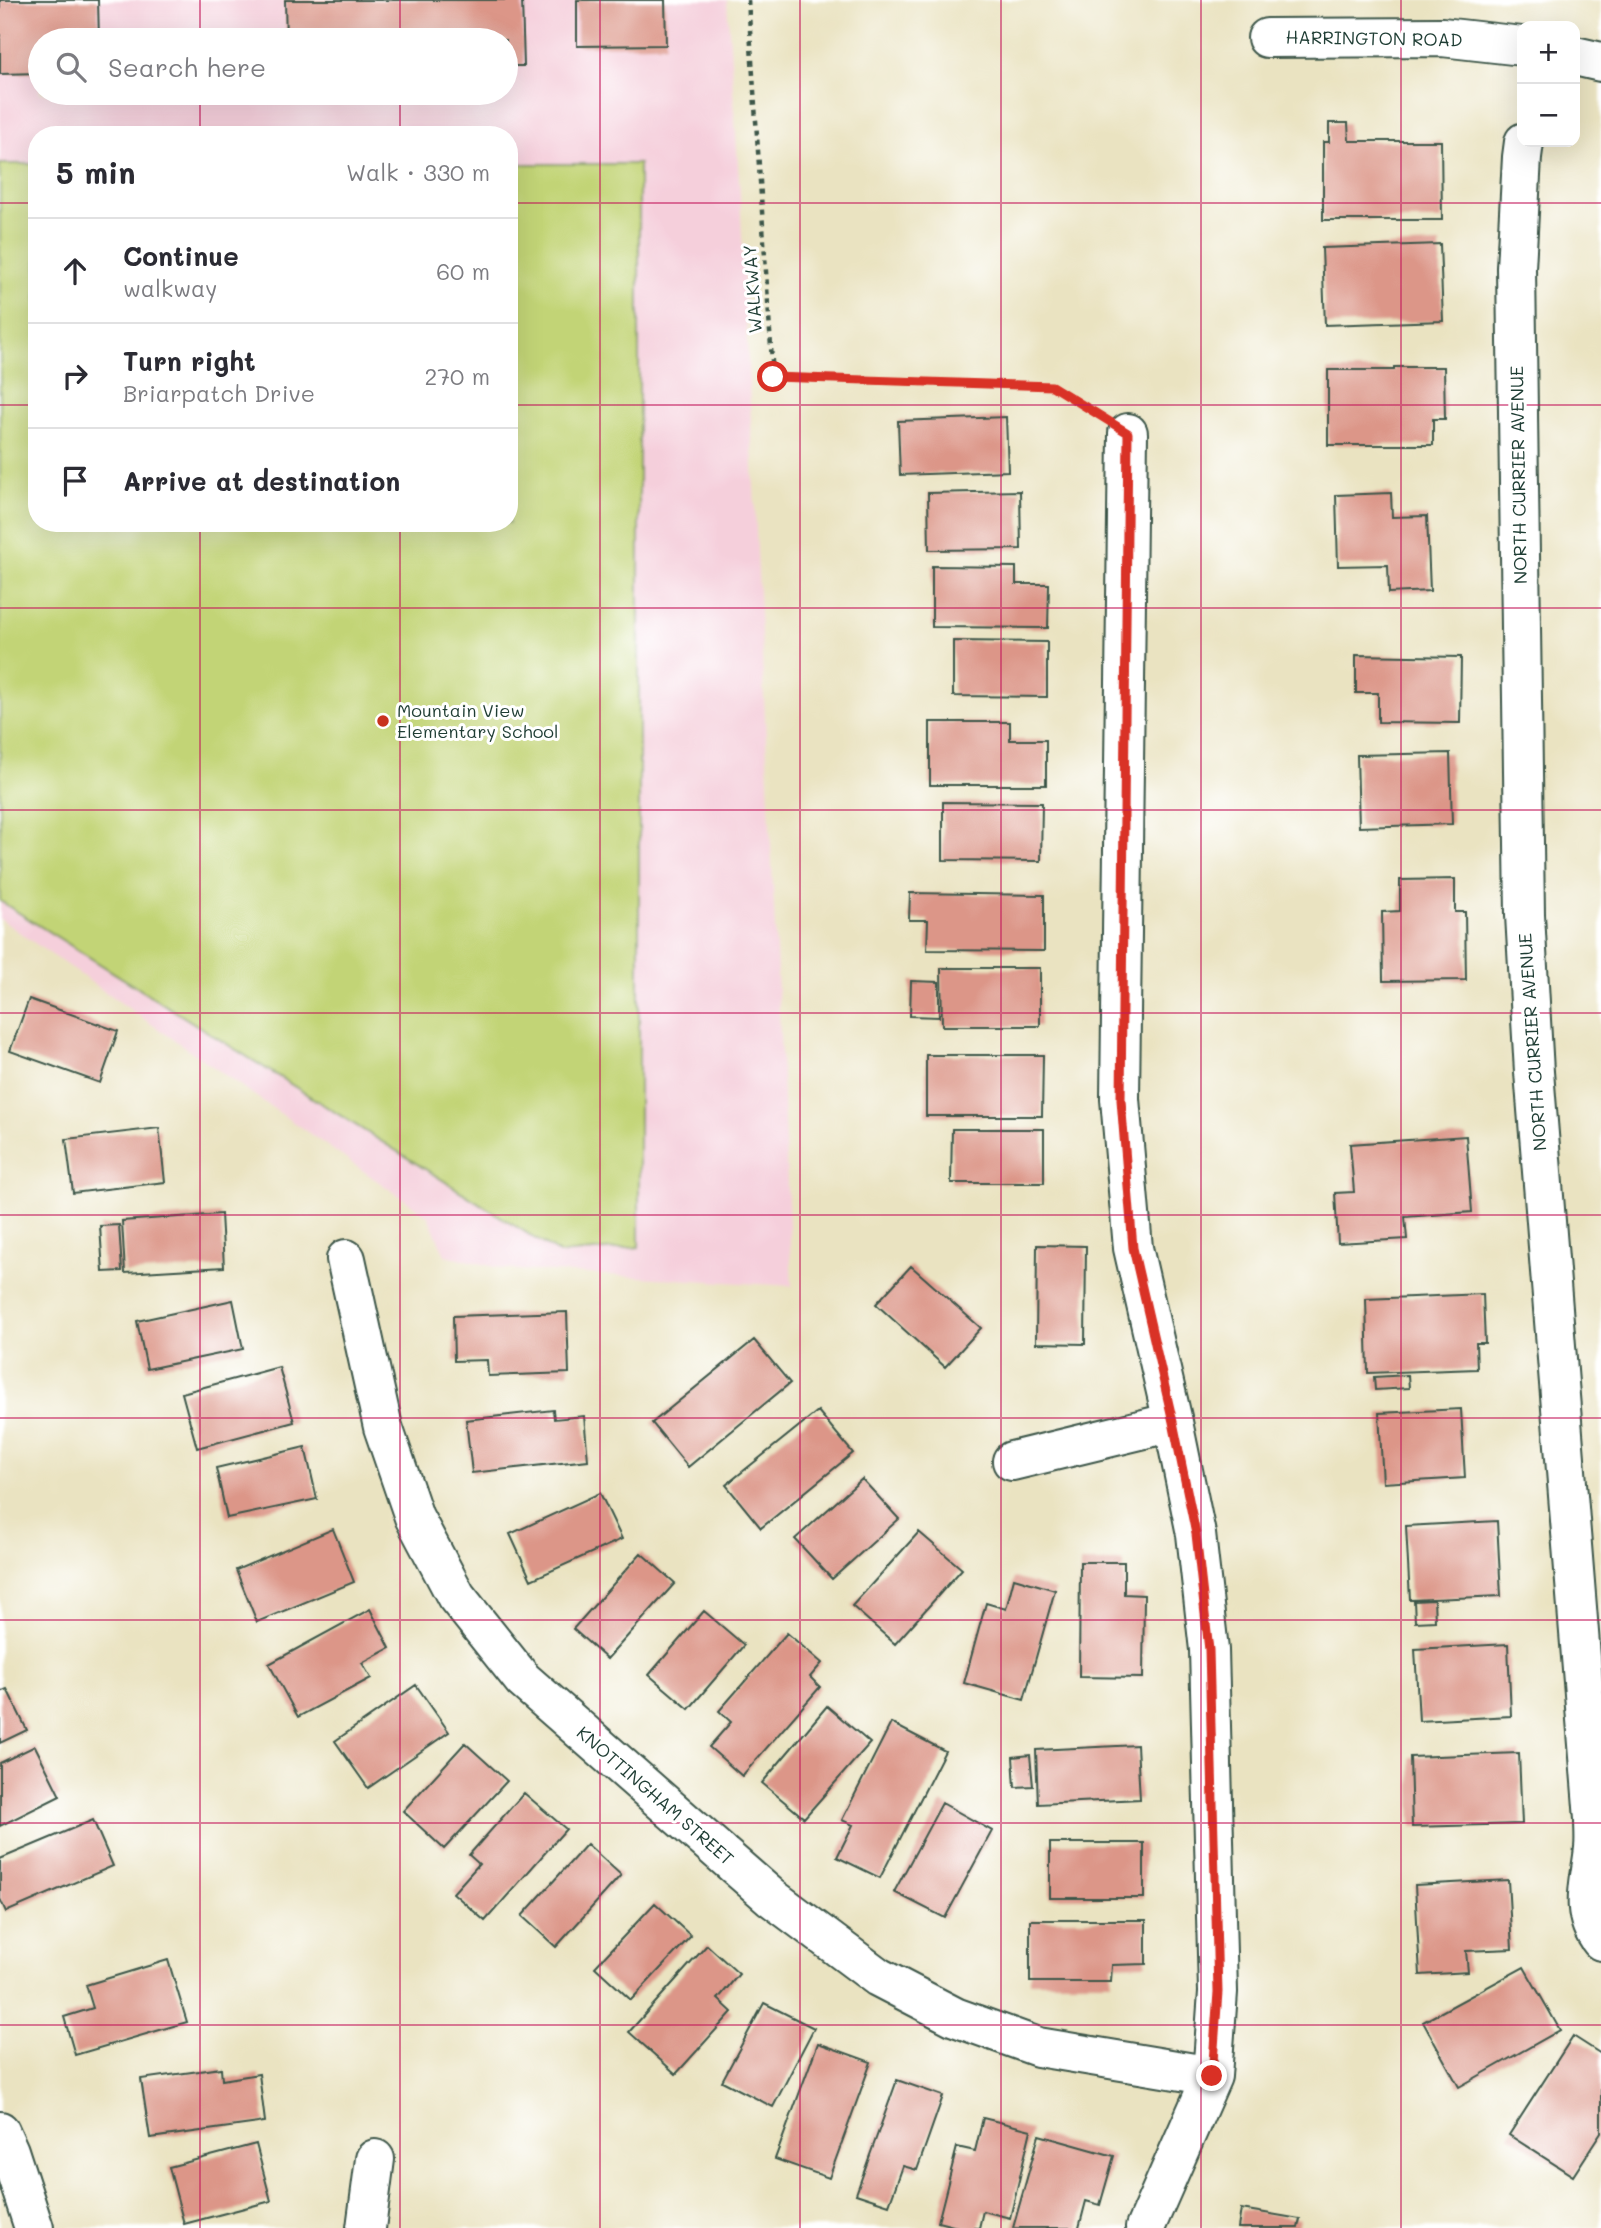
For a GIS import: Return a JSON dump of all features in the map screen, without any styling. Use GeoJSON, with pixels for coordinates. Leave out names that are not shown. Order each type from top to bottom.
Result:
{"type":"FeatureCollection","features":[{"type":"Feature","properties":{"kind":"street","name":"HARRINGTON ROAD"},"geometry":{"type":"LineString","coordinates":[[1267,38],[1442,37],[1517,45]]}},
{"type":"Feature","properties":{"kind":"street"},"geometry":{"type":"LineString","coordinates":[[1580,57],[1601,62]]}},
{"type":"Feature","properties":{"kind":"street","name":"NORTH CURRIER AVENUE"},"geometry":{"type":"LineString","coordinates":[[1524,147],[1516,268],[1525,915],[1535,1086],[1594,1819],[1594,1848],[1586,1907],[1599,1939]]}},
{"type":"Feature","properties":{"kind":"street"},"geometry":{"type":"LineString","coordinates":[[1128,433],[1121,1100],[1133,1248],[1196,1534],[1209,1650],[1218,1992],[1212,2076],[1145,2228]]}},
{"type":"Feature","properties":{"kind":"street","name":"KNOTTINGHAM STREET"},"geometry":{"type":"LineString","coordinates":[[346,1259],[383,1427],[414,1517],[456,1596],[523,1680],[771,1897],[878,1977],[956,2017],[1038,2047],[1212,2076]]}},
{"type":"Feature","properties":{"kind":"street"},"geometry":{"type":"LineString","coordinates":[[1012,1461],[1173,1422]]}},
{"type":"Feature","properties":{"kind":"street"},"geometry":{"type":"LineString","coordinates":[[0,2131],[34,2228]]}},
{"type":"Feature","properties":{"kind":"street"},"geometry":{"type":"LineString","coordinates":[[366,2228],[376,2159]]}},
{"type":"Feature","properties":{"kind":"path","name":"WALKWAY"},"geometry":{"type":"LineString","coordinates":[[748,0],[773,377],[1052,386],[1128,433]]}},
{"type":"Feature","properties":{"kind":"shaded area","name":"Mountain View Elementary School"},"geometry":{"type":"Polygon","coordinates":[[[0,0],[727,0],[740,193],[792,1286],[504,1269],[445,1255],[428,1216],[0,919],[0,0]]]}},
{"type":"Feature","properties":{"kind":"green space","name":"Mountain View Elementary School"},"geometry":{"type":"Polygon","coordinates":[[[0,164],[28,164],[28,532],[518,532],[518,164],[639,164],[639,1247],[560,1254],[0,901],[0,164]]]}},
{"type":"Feature","properties":{"kind":"building"},"geometry":{"type":"Polygon","coordinates":[[[0,0],[98,0],[99,28],[28,28],[28,73],[0,74],[0,0]]]}},
{"type":"Feature","properties":{"kind":"building"},"geometry":{"type":"Polygon","coordinates":[[[285,0],[522,0],[524,66],[518,66],[518,28],[286,28],[285,0]]]}},
{"type":"Feature","properties":{"kind":"building"},"geometry":{"type":"Polygon","coordinates":[[[577,0],[665,0],[666,45],[577,46],[577,0]]]}},
{"type":"Feature","properties":{"kind":"building"},"geometry":{"type":"Polygon","coordinates":[[[1329,123],[1348,123],[1349,141],[1441,141],[1442,220],[1323,220],[1323,142],[1329,142],[1329,123]]]}},
{"type":"Feature","properties":{"kind":"building"},"geometry":{"type":"Polygon","coordinates":[[[1440,244],[1443,321],[1325,325],[1322,248],[1440,244]]]}},
{"type":"Feature","properties":{"kind":"building"},"geometry":{"type":"Polygon","coordinates":[[[1394,367],[1444,367],[1445,419],[1433,419],[1433,445],[1328,445],[1328,370],[1394,370],[1394,367]]]}},
{"type":"Feature","properties":{"kind":"building"},"geometry":{"type":"Polygon","coordinates":[[[1006,417],[1008,471],[900,475],[898,421],[1006,417]]]}},
{"type":"Feature","properties":{"kind":"building"},"geometry":{"type":"Polygon","coordinates":[[[1020,491],[1021,549],[929,550],[928,493],[1020,491]]]}},
{"type":"Feature","properties":{"kind":"building"},"geometry":{"type":"Polygon","coordinates":[[[1391,493],[1392,517],[1427,516],[1430,591],[1389,593],[1388,565],[1338,566],[1336,495],[1391,493]]]}},
{"type":"Feature","properties":{"kind":"building"},"geometry":{"type":"Polygon","coordinates":[[[932,566],[1016,567],[1016,584],[1049,584],[1048,628],[932,627],[932,566]]]}},
{"type":"Feature","properties":{"kind":"building"},"geometry":{"type":"Polygon","coordinates":[[[953,641],[1047,642],[1047,697],[953,696],[953,641]]]}},
{"type":"Feature","properties":{"kind":"building"},"geometry":{"type":"Polygon","coordinates":[[[1356,655],[1461,657],[1460,723],[1378,722],[1378,693],[1356,693],[1356,655]]]}},
{"type":"Feature","properties":{"kind":"building"},"geometry":{"type":"Polygon","coordinates":[[[930,722],[1010,722],[1010,740],[1046,740],[1046,785],[930,785],[930,722]]]}},
{"type":"Feature","properties":{"kind":"building"},"geometry":{"type":"Polygon","coordinates":[[[1450,753],[1452,824],[1359,827],[1357,755],[1450,753]]]}},
{"type":"Feature","properties":{"kind":"building"},"geometry":{"type":"Polygon","coordinates":[[[943,802],[1042,803],[1041,861],[943,860],[943,802]]]}},
{"type":"Feature","properties":{"kind":"building"},"geometry":{"type":"Polygon","coordinates":[[[1455,879],[1455,912],[1465,912],[1466,980],[1383,981],[1382,912],[1400,911],[1400,880],[1455,879]]]}},
{"type":"Feature","properties":{"kind":"building"},"geometry":{"type":"Polygon","coordinates":[[[910,893],[1044,895],[1044,951],[927,950],[928,920],[909,920],[910,893]]]}},
{"type":"Feature","properties":{"kind":"building"},"geometry":{"type":"Polygon","coordinates":[[[941,968],[1040,968],[1040,1026],[942,1026],[941,968]]]}},
{"type":"Feature","properties":{"kind":"building"},"geometry":{"type":"Polygon","coordinates":[[[911,981],[939,982],[939,1017],[910,1016],[911,981]]]}},
{"type":"Feature","properties":{"kind":"building"},"geometry":{"type":"Polygon","coordinates":[[[29,999],[118,1031],[100,1083],[10,1051],[29,999]]]}},
{"type":"Feature","properties":{"kind":"building"},"geometry":{"type":"Polygon","coordinates":[[[926,1055],[1043,1055],[1042,1116],[926,1116],[926,1055]]]}},
{"type":"Feature","properties":{"kind":"building"},"geometry":{"type":"Polygon","coordinates":[[[159,1128],[165,1182],[73,1193],[66,1139],[159,1128]]]}},
{"type":"Feature","properties":{"kind":"building"},"geometry":{"type":"Polygon","coordinates":[[[952,1129],[1044,1129],[1044,1183],[951,1183],[952,1129]]]}},
{"type":"Feature","properties":{"kind":"building"},"geometry":{"type":"Polygon","coordinates":[[[1466,1136],[1472,1212],[1405,1217],[1407,1239],[1338,1243],[1335,1193],[1354,1192],[1350,1144],[1466,1136]]]}},
{"type":"Feature","properties":{"kind":"building"},"geometry":{"type":"Polygon","coordinates":[[[221,1214],[224,1267],[125,1273],[122,1221],[221,1214]]]}},
{"type":"Feature","properties":{"kind":"building"},"geometry":{"type":"Polygon","coordinates":[[[119,1225],[122,1271],[103,1272],[100,1226],[119,1225]]]}},
{"type":"Feature","properties":{"kind":"building"},"geometry":{"type":"Polygon","coordinates":[[[1037,1245],[1086,1246],[1085,1344],[1036,1343],[1037,1245]]]}},
{"type":"Feature","properties":{"kind":"building"},"geometry":{"type":"Polygon","coordinates":[[[911,1266],[981,1328],[945,1367],[876,1304],[911,1266]]]}},
{"type":"Feature","properties":{"kind":"building"},"geometry":{"type":"Polygon","coordinates":[[[1483,1294],[1485,1343],[1476,1343],[1477,1369],[1368,1373],[1366,1299],[1483,1294]]]}},
{"type":"Feature","properties":{"kind":"building"},"geometry":{"type":"Polygon","coordinates":[[[233,1300],[243,1349],[147,1369],[137,1321],[233,1300]]]}},
{"type":"Feature","properties":{"kind":"building"},"geometry":{"type":"Polygon","coordinates":[[[567,1312],[569,1373],[488,1376],[487,1360],[454,1361],[453,1316],[567,1312]]]}},
{"type":"Feature","properties":{"kind":"building"},"geometry":{"type":"Polygon","coordinates":[[[754,1340],[790,1383],[688,1467],[652,1423],[754,1340]]]}},
{"type":"Feature","properties":{"kind":"building"},"geometry":{"type":"Polygon","coordinates":[[[279,1367],[294,1422],[197,1448],[182,1393],[279,1367]]]}},
{"type":"Feature","properties":{"kind":"building"},"geometry":{"type":"Polygon","coordinates":[[[1408,1375],[1409,1388],[1375,1390],[1374,1377],[1408,1375]]]}},
{"type":"Feature","properties":{"kind":"building"},"geometry":{"type":"Polygon","coordinates":[[[1461,1409],[1465,1478],[1383,1483],[1379,1413],[1461,1409]]]}},
{"type":"Feature","properties":{"kind":"building"},"geometry":{"type":"Polygon","coordinates":[[[553,1410],[554,1419],[584,1416],[588,1460],[472,1473],[466,1420],[553,1410]]]}},
{"type":"Feature","properties":{"kind":"building"},"geometry":{"type":"Polygon","coordinates":[[[818,1411],[853,1453],[761,1528],[726,1485],[818,1411]]]}},
{"type":"Feature","properties":{"kind":"building"},"geometry":{"type":"Polygon","coordinates":[[[305,1447],[317,1499],[227,1518],[216,1468],[305,1447]]]}},
{"type":"Feature","properties":{"kind":"building"},"geometry":{"type":"Polygon","coordinates":[[[862,1479],[899,1519],[832,1579],[795,1539],[862,1479]]]}},
{"type":"Feature","properties":{"kind":"building"},"geometry":{"type":"Polygon","coordinates":[[[600,1493],[622,1539],[531,1580],[510,1534],[600,1493]]]}},
{"type":"Feature","properties":{"kind":"building"},"geometry":{"type":"Polygon","coordinates":[[[1497,1521],[1501,1596],[1410,1600],[1406,1526],[1497,1521]]]}},
{"type":"Feature","properties":{"kind":"building"},"geometry":{"type":"Polygon","coordinates":[[[333,1529],[354,1582],[257,1622],[236,1570],[333,1529]]]}},
{"type":"Feature","properties":{"kind":"building"},"geometry":{"type":"Polygon","coordinates":[[[919,1532],[962,1569],[895,1644],[852,1606],[919,1532]]]}},
{"type":"Feature","properties":{"kind":"building"},"geometry":{"type":"Polygon","coordinates":[[[641,1553],[675,1583],[607,1659],[573,1629],[641,1553]]]}},
{"type":"Feature","properties":{"kind":"building"},"geometry":{"type":"Polygon","coordinates":[[[1080,1562],[1124,1562],[1124,1594],[1144,1595],[1143,1678],[1079,1677],[1080,1562]]]}},
{"type":"Feature","properties":{"kind":"building"},"geometry":{"type":"Polygon","coordinates":[[[1014,1578],[1055,1590],[1024,1700],[964,1683],[986,1603],[1006,1609],[1014,1578]]]}},
{"type":"Feature","properties":{"kind":"building"},"geometry":{"type":"Polygon","coordinates":[[[1434,1600],[1435,1621],[1415,1622],[1414,1601],[1434,1600]]]}},
{"type":"Feature","properties":{"kind":"building"},"geometry":{"type":"Polygon","coordinates":[[[370,1609],[390,1648],[362,1663],[371,1678],[298,1717],[269,1664],[370,1609]]]}},
{"type":"Feature","properties":{"kind":"building"},"geometry":{"type":"Polygon","coordinates":[[[704,1611],[744,1645],[689,1709],[649,1675],[704,1611]]]}},
{"type":"Feature","properties":{"kind":"building"},"geometry":{"type":"Polygon","coordinates":[[[787,1633],[822,1663],[810,1677],[820,1687],[742,1776],[709,1747],[731,1722],[719,1711],[787,1633]]]}},
{"type":"Feature","properties":{"kind":"building"},"geometry":{"type":"Polygon","coordinates":[[[1508,1644],[1511,1716],[1419,1721],[1415,1649],[1508,1644]]]}},
{"type":"Feature","properties":{"kind":"building"},"geometry":{"type":"Polygon","coordinates":[[[416,1685],[449,1732],[368,1788],[335,1741],[416,1685]]]}},
{"type":"Feature","properties":{"kind":"building"},"geometry":{"type":"Polygon","coordinates":[[[7,1689],[27,1730],[0,1743],[0,1692],[7,1689]]]}},
{"type":"Feature","properties":{"kind":"building"},"geometry":{"type":"Polygon","coordinates":[[[827,1706],[870,1743],[804,1818],[762,1783],[827,1706]]]}},
{"type":"Feature","properties":{"kind":"building"},"geometry":{"type":"Polygon","coordinates":[[[891,1723],[945,1751],[880,1878],[837,1857],[853,1825],[842,1820],[891,1723]]]}},
{"type":"Feature","properties":{"kind":"building"},"geometry":{"type":"Polygon","coordinates":[[[465,1743],[507,1781],[444,1849],[403,1811],[465,1743]]]}},
{"type":"Feature","properties":{"kind":"building"},"geometry":{"type":"Polygon","coordinates":[[[1137,1745],[1140,1799],[1038,1804],[1036,1750],[1137,1745]]]}},
{"type":"Feature","properties":{"kind":"building"},"geometry":{"type":"Polygon","coordinates":[[[35,1746],[60,1796],[0,1826],[0,1763],[35,1746]]]}},
{"type":"Feature","properties":{"kind":"building"},"geometry":{"type":"Polygon","coordinates":[[[1519,1753],[1522,1824],[1412,1827],[1410,1757],[1519,1753]]]}},
{"type":"Feature","properties":{"kind":"building"},"geometry":{"type":"Polygon","coordinates":[[[1030,1755],[1033,1786],[1015,1787],[1013,1757],[1030,1755]]]}},
{"type":"Feature","properties":{"kind":"building"},"geometry":{"type":"Polygon","coordinates":[[[524,1793],[566,1829],[485,1921],[453,1893],[479,1864],[469,1855],[524,1793]]]}},
{"type":"Feature","properties":{"kind":"building"},"geometry":{"type":"Polygon","coordinates":[[[942,1803],[992,1831],[945,1918],[894,1892],[942,1803]]]}},
{"type":"Feature","properties":{"kind":"building"},"geometry":{"type":"Polygon","coordinates":[[[93,1820],[113,1866],[6,1912],[0,1899],[0,1859],[93,1820]]]}},
{"type":"Feature","properties":{"kind":"building"},"geometry":{"type":"Polygon","coordinates":[[[1050,1843],[1144,1843],[1144,1898],[1050,1898],[1050,1843]]]}},
{"type":"Feature","properties":{"kind":"building"},"geometry":{"type":"Polygon","coordinates":[[[587,1844],[621,1875],[556,1947],[522,1916],[587,1844]]]}},
{"type":"Feature","properties":{"kind":"building"},"geometry":{"type":"Polygon","coordinates":[[[1508,1880],[1512,1949],[1466,1951],[1468,1972],[1420,1975],[1415,1885],[1508,1880]]]}},
{"type":"Feature","properties":{"kind":"building"},"geometry":{"type":"Polygon","coordinates":[[[655,1903],[691,1936],[631,2000],[595,1967],[655,1903]]]}},
{"type":"Feature","properties":{"kind":"building"},"geometry":{"type":"Polygon","coordinates":[[[1030,1920],[1146,1920],[1146,1964],[1112,1965],[1111,1982],[1030,1982],[1030,1920]]]}},
{"type":"Feature","properties":{"kind":"building"},"geometry":{"type":"Polygon","coordinates":[[[707,1945],[739,1974],[718,1999],[732,2012],[676,2074],[629,2032],[707,1945]]]}},
{"type":"Feature","properties":{"kind":"building"},"geometry":{"type":"Polygon","coordinates":[[[168,1960],[187,2022],[75,2055],[64,2017],[93,2008],[86,1985],[168,1960]]]}},
{"type":"Feature","properties":{"kind":"building"},"geometry":{"type":"Polygon","coordinates":[[[1524,1967],[1560,2030],[1459,2087],[1423,2022],[1524,1967]]]}},
{"type":"Feature","properties":{"kind":"building"},"geometry":{"type":"Polygon","coordinates":[[[764,2003],[814,2028],[773,2107],[722,2081],[764,2003]]]}},
{"type":"Feature","properties":{"kind":"building"},"geometry":{"type":"Polygon","coordinates":[[[1573,2036],[1601,2054],[1601,2133],[1573,2176],[1509,2135],[1573,2036]]]}},
{"type":"Feature","properties":{"kind":"building"},"geometry":{"type":"Polygon","coordinates":[[[818,2043],[871,2062],[829,2178],[775,2159],[818,2043]]]}},
{"type":"Feature","properties":{"kind":"building"},"geometry":{"type":"Polygon","coordinates":[[[221,2068],[222,2080],[259,2074],[265,2122],[150,2138],[141,2079],[221,2068]]]}},
{"type":"Feature","properties":{"kind":"building"},"geometry":{"type":"Polygon","coordinates":[[[897,2080],[943,2096],[917,2170],[903,2166],[889,2205],[856,2194],[897,2080]]]}},
{"type":"Feature","properties":{"kind":"building"},"geometry":{"type":"Polygon","coordinates":[[[983,2118],[1031,2130],[1010,2218],[983,2211],[979,2228],[961,2228],[938,2222],[957,2147],[975,2151],[983,2118]]]}},
{"type":"Feature","properties":{"kind":"building"},"geometry":{"type":"Polygon","coordinates":[[[1039,2135],[1114,2156],[1100,2205],[1086,2201],[1079,2228],[1013,2228],[1039,2135]]]}},
{"type":"Feature","properties":{"kind":"building"},"geometry":{"type":"Polygon","coordinates":[[[256,2144],[271,2201],[184,2224],[169,2167],[256,2144]]]}},
{"type":"Feature","properties":{"kind":"building"},"geometry":{"type":"Polygon","coordinates":[[[1241,2209],[1300,2219],[1298,2228],[1238,2228],[1241,2209]]]}},
{"type":"Feature","properties":{"kind":"place","name":"Mountain View Elementary School"},"geometry":{"type":"Point","coordinates":[383,721]}},
{"type":"Feature","properties":{"kind":"route"},"geometry":{"type":"LineString","coordinates":[[773,377],[1052,386],[1128,433],[1121,1100],[1133,1248],[1196,1534],[1209,1650],[1218,1992],[1212,2076]]}}]}
